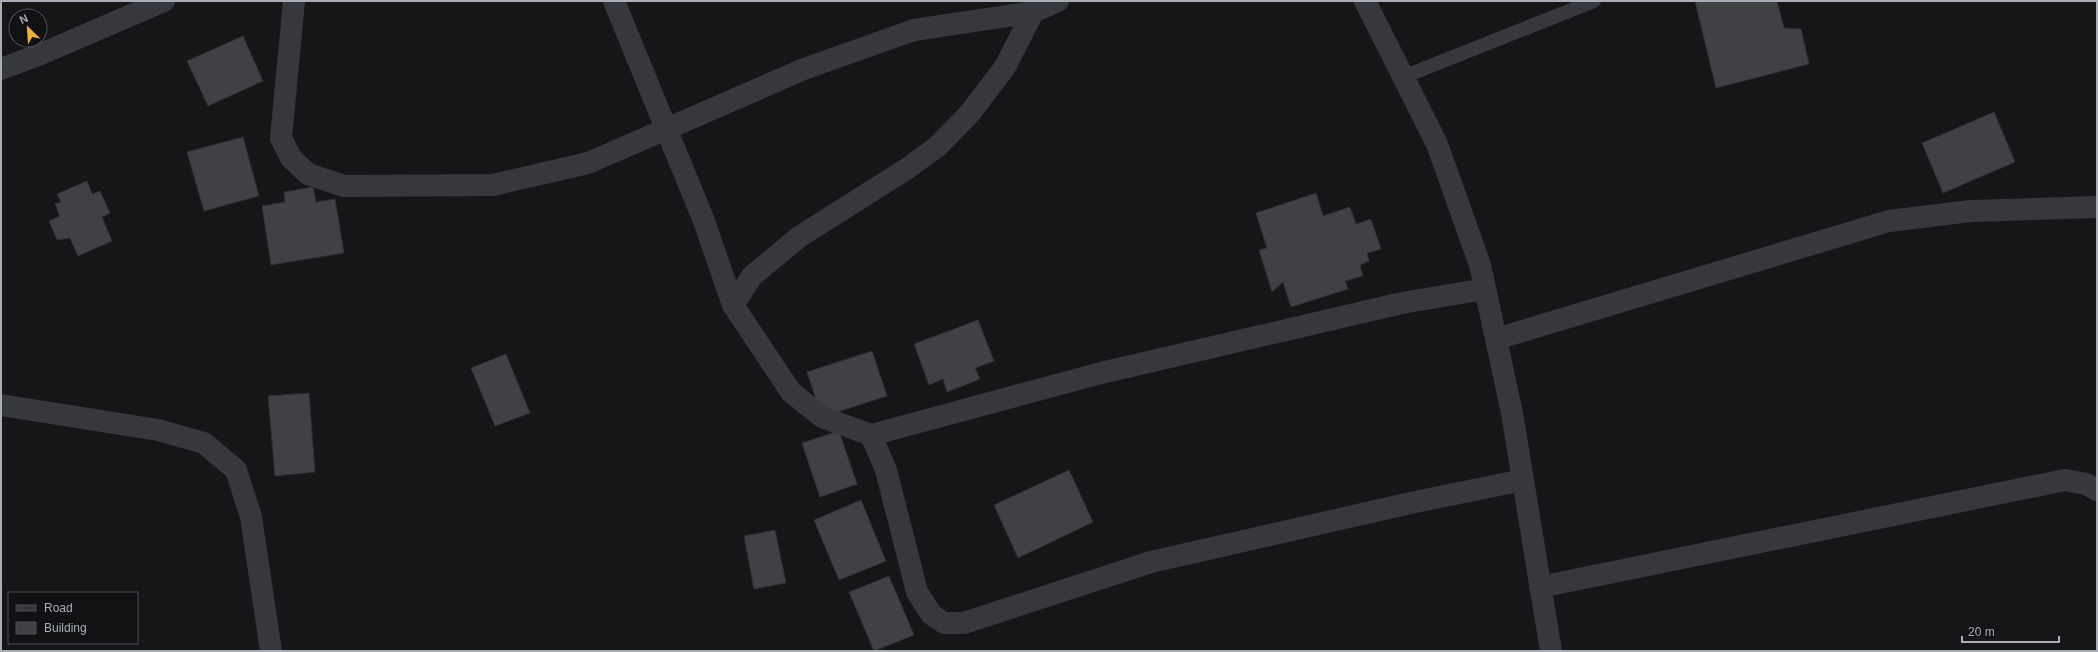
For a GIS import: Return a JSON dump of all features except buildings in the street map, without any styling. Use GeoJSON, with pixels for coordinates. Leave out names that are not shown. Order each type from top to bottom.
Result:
{"type":"FeatureCollection","features":[{"type":"Feature","properties":{"kind":"street"},"geometry":{"type":"LineString","coordinates":[[1,69],[41,54],[164,1]]}},
{"type":"Feature","properties":{"kind":"street"},"geometry":{"type":"LineString","coordinates":[[294,1],[281,138],[291,158],[308,174],[344,186],[493,185],[588,163],[804,69],[914,30],[1033,12],[1058,1]]}},
{"type":"Feature","properties":{"kind":"street"},"geometry":{"type":"LineString","coordinates":[[614,1],[704,221],[733,305],[791,392],[822,417],[871,435],[935,416],[1101,373],[1402,303],[1485,289]]}},
{"type":"Feature","properties":{"kind":"street"},"geometry":{"type":"LineString","coordinates":[[1365,1],[1437,144],[1480,265],[1512,413],[1551,651]]}},
{"type":"Feature","properties":{"kind":"street"},"geometry":{"type":"LineString","coordinates":[[733,305],[752,276],[799,237],[908,168],[938,146],[970,113],[1005,67],[1033,12]]}},
{"type":"Feature","properties":{"kind":"street"},"geometry":{"type":"LineString","coordinates":[[1496,339],[1888,221],[1971,211],[2097,207]]}},
{"type":"Feature","properties":{"kind":"street"},"geometry":{"type":"LineString","coordinates":[[1,405],[158,430],[204,443],[236,470],[251,517],[271,651]]}},
{"type":"Feature","properties":{"kind":"street"},"geometry":{"type":"LineString","coordinates":[[871,435],[886,470],[917,592],[931,614],[944,623],[964,623],[1150,562],[1415,502],[1523,480]]}},
{"type":"Feature","properties":{"kind":"street"},"geometry":{"type":"LineString","coordinates":[[1540,587],[2065,480],[2086,484],[2097,490]]}},
{"type":"Feature","properties":{"kind":"lane"},"geometry":{"type":"LineString","coordinates":[[1404,77],[1594,1]]}}]}
